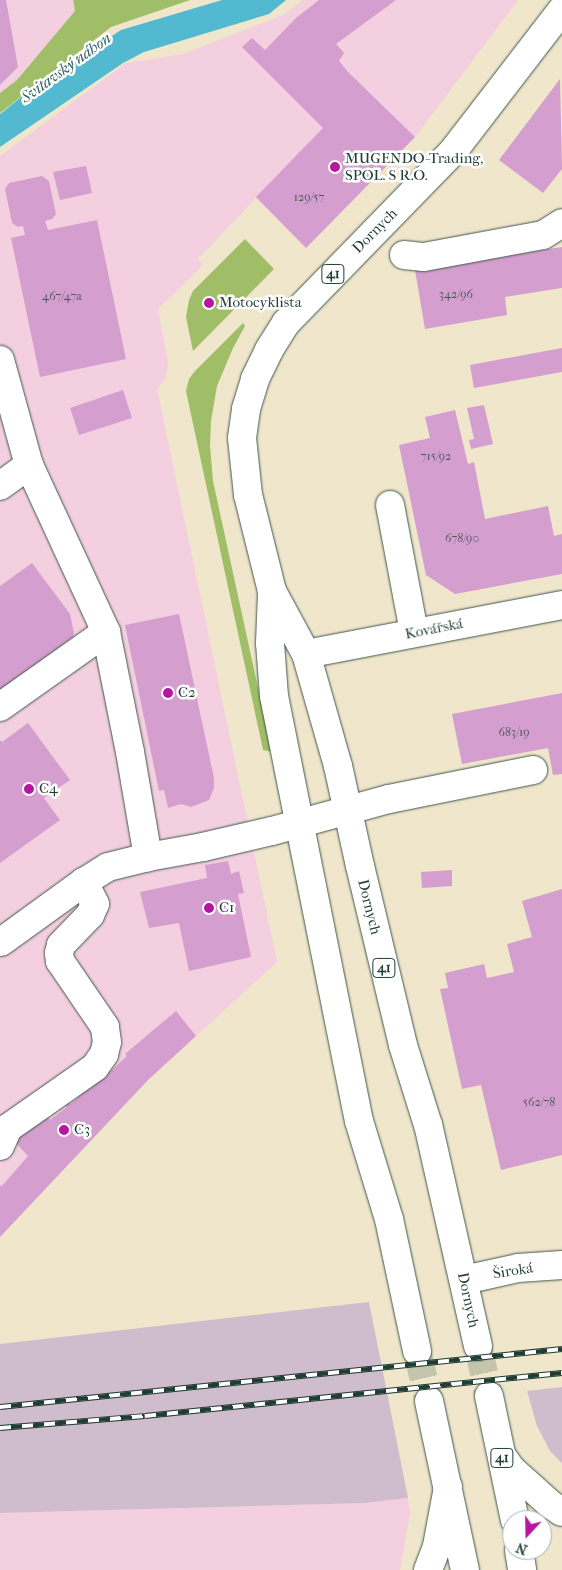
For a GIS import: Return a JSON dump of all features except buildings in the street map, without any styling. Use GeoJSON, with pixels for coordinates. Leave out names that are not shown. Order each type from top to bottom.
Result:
{"type":"FeatureCollection","features":[{"type":"Feature","properties":{"kind":"main road","name":"Dornych"},"geometry":{"type":"LineString","coordinates":[[478,1346],[428,1125],[400,1036],[338,766],[306,654],[272,591],[248,495],[242,453],[246,409],[262,364],[279,334],[296,313],[454,150],[562,10]]}},
{"type":"Feature","properties":{"kind":"main road"},"geometry":{"type":"LineString","coordinates":[[404,255],[424,257],[543,235],[562,223]]}},
{"type":"Feature","properties":{"kind":"main road"},"geometry":{"type":"LineString","coordinates":[[0,360],[29,465],[106,632],[130,752],[148,857]]}},
{"type":"Feature","properties":{"kind":"main road"},"geometry":{"type":"LineString","coordinates":[[0,486],[29,465]]}},
{"type":"Feature","properties":{"kind":"main road"},"geometry":{"type":"LineString","coordinates":[[390,505],[414,632]]}},
{"type":"Feature","properties":{"kind":"main road","name":"Dornych"},"geometry":{"type":"LineString","coordinates":[[272,591],[270,643],[274,696],[360,1121],[389,1219],[417,1351]]}},
{"type":"Feature","properties":{"kind":"main road","name":"Kovářská"},"geometry":{"type":"LineString","coordinates":[[306,654],[562,605]]}},
{"type":"Feature","properties":{"kind":"main road"},"geometry":{"type":"LineString","coordinates":[[0,708],[106,632]]}},
{"type":"Feature","properties":{"kind":"main road"},"geometry":{"type":"LineString","coordinates":[[1,942],[84,882],[108,868],[148,857],[218,844],[390,799],[533,770]]}},
{"type":"Feature","properties":{"kind":"main road"},"geometry":{"type":"LineString","coordinates":[[0,1146],[8,1128],[95,1067],[104,1054],[107,1042],[105,1027],[60,961],[61,945],[90,915],[95,904],[84,882]]}},
{"type":"Feature","properties":{"kind":"main road","name":"Široká"},"geometry":{"type":"LineString","coordinates":[[464,1280],[518,1268],[562,1265]]}},
{"type":"Feature","properties":{"kind":"main road","name":"41"},"geometry":{"type":"LineString","coordinates":[[489,1396],[513,1510]]}},
{"type":"Feature","properties":{"kind":"main road"},"geometry":{"type":"LineString","coordinates":[[429,1401],[465,1570]]}},
{"type":"Feature","properties":{"kind":"main road"},"geometry":{"type":"LineString","coordinates":[[502,1456],[511,1468],[550,1504],[562,1512]]}},
{"type":"Feature","properties":{"kind":"main road"},"geometry":{"type":"LineString","coordinates":[[428,1570],[437,1546],[448,1487]]}},
{"type":"Feature","properties":{"kind":"shaded area"},"geometry":{"type":"Polygon","coordinates":[[[0,0],[73,0],[75,11],[17,80],[0,93],[0,0]]]}},
{"type":"Feature","properties":{"kind":"shaded area"},"geometry":{"type":"Polygon","coordinates":[[[303,0],[518,0],[415,137],[306,248],[256,198],[198,259],[203,265],[158,309],[168,362],[166,378],[157,389],[277,962],[148,1080],[0,1237],[0,156],[126,63],[183,54],[283,15],[303,0]]]}},
{"type":"Feature","properties":{"kind":"shaded area"},"geometry":{"type":"Polygon","coordinates":[[[369,1302],[408,1498],[364,1503],[0,1513],[0,1344],[369,1302]]]}},
{"type":"Feature","properties":{"kind":"shaded area"},"geometry":{"type":"Polygon","coordinates":[[[562,1387],[562,1463],[550,1451],[537,1426],[527,1391],[562,1387]]]}},
{"type":"Feature","properties":{"kind":"shaded area"},"geometry":{"type":"Polygon","coordinates":[[[408,1498],[410,1514],[400,1570],[0,1570],[0,1513],[364,1503],[408,1498]]]}},
{"type":"Feature","properties":{"kind":"green space"},"geometry":{"type":"Polygon","coordinates":[[[73,0],[190,0],[111,27],[0,113],[0,93],[17,80],[75,11],[73,0]]]}},
{"type":"Feature","properties":{"kind":"green space"},"geometry":{"type":"Polygon","coordinates":[[[245,239],[274,269],[193,351],[186,317],[189,300],[193,291],[245,239]]]}},
{"type":"Feature","properties":{"kind":"green space"},"geometry":{"type":"Polygon","coordinates":[[[243,323],[245,326],[233,348],[217,386],[211,421],[210,446],[213,481],[272,752],[263,750],[186,391],[189,379],[195,371],[243,323]]]}},
{"type":"Feature","properties":{"kind":"water","name":"Svitavský náhon"},"geometry":{"type":"Polygon","coordinates":[[[222,0],[286,0],[269,14],[144,52],[123,63],[0,147],[0,114],[29,91],[121,30],[222,0]]]}},
{"type":"Feature","properties":{"kind":"tunnel"},"geometry":{"type":"LineString","coordinates":[[478,1346],[489,1396]]}},
{"type":"Feature","properties":{"kind":"tunnel"},"geometry":{"type":"LineString","coordinates":[[417,1351],[429,1401]]}},
{"type":"Feature","properties":{"kind":"railway"},"geometry":{"type":"LineString","coordinates":[[0,1407],[562,1349]]}},
{"type":"Feature","properties":{"kind":"railway"},"geometry":{"type":"LineString","coordinates":[[0,1428],[145,1416],[562,1373]]}},
{"type":"Feature","properties":{"kind":"place","name":"MUGENDO-Trading, SPOL. S R.O."},"geometry":{"type":"Point","coordinates":[335,167]}},
{"type":"Feature","properties":{"kind":"place","name":"Motocyklista"},"geometry":{"type":"Point","coordinates":[209,303]}},
{"type":"Feature","properties":{"kind":"place","name":"C2"},"geometry":{"type":"Point","coordinates":[168,693]}},
{"type":"Feature","properties":{"kind":"place","name":"C4"},"geometry":{"type":"Point","coordinates":[29,789]}},
{"type":"Feature","properties":{"kind":"place","name":"C1"},"geometry":{"type":"Point","coordinates":[209,908]}},
{"type":"Feature","properties":{"kind":"place","name":"C3"},"geometry":{"type":"Point","coordinates":[64,1130]}}]}
